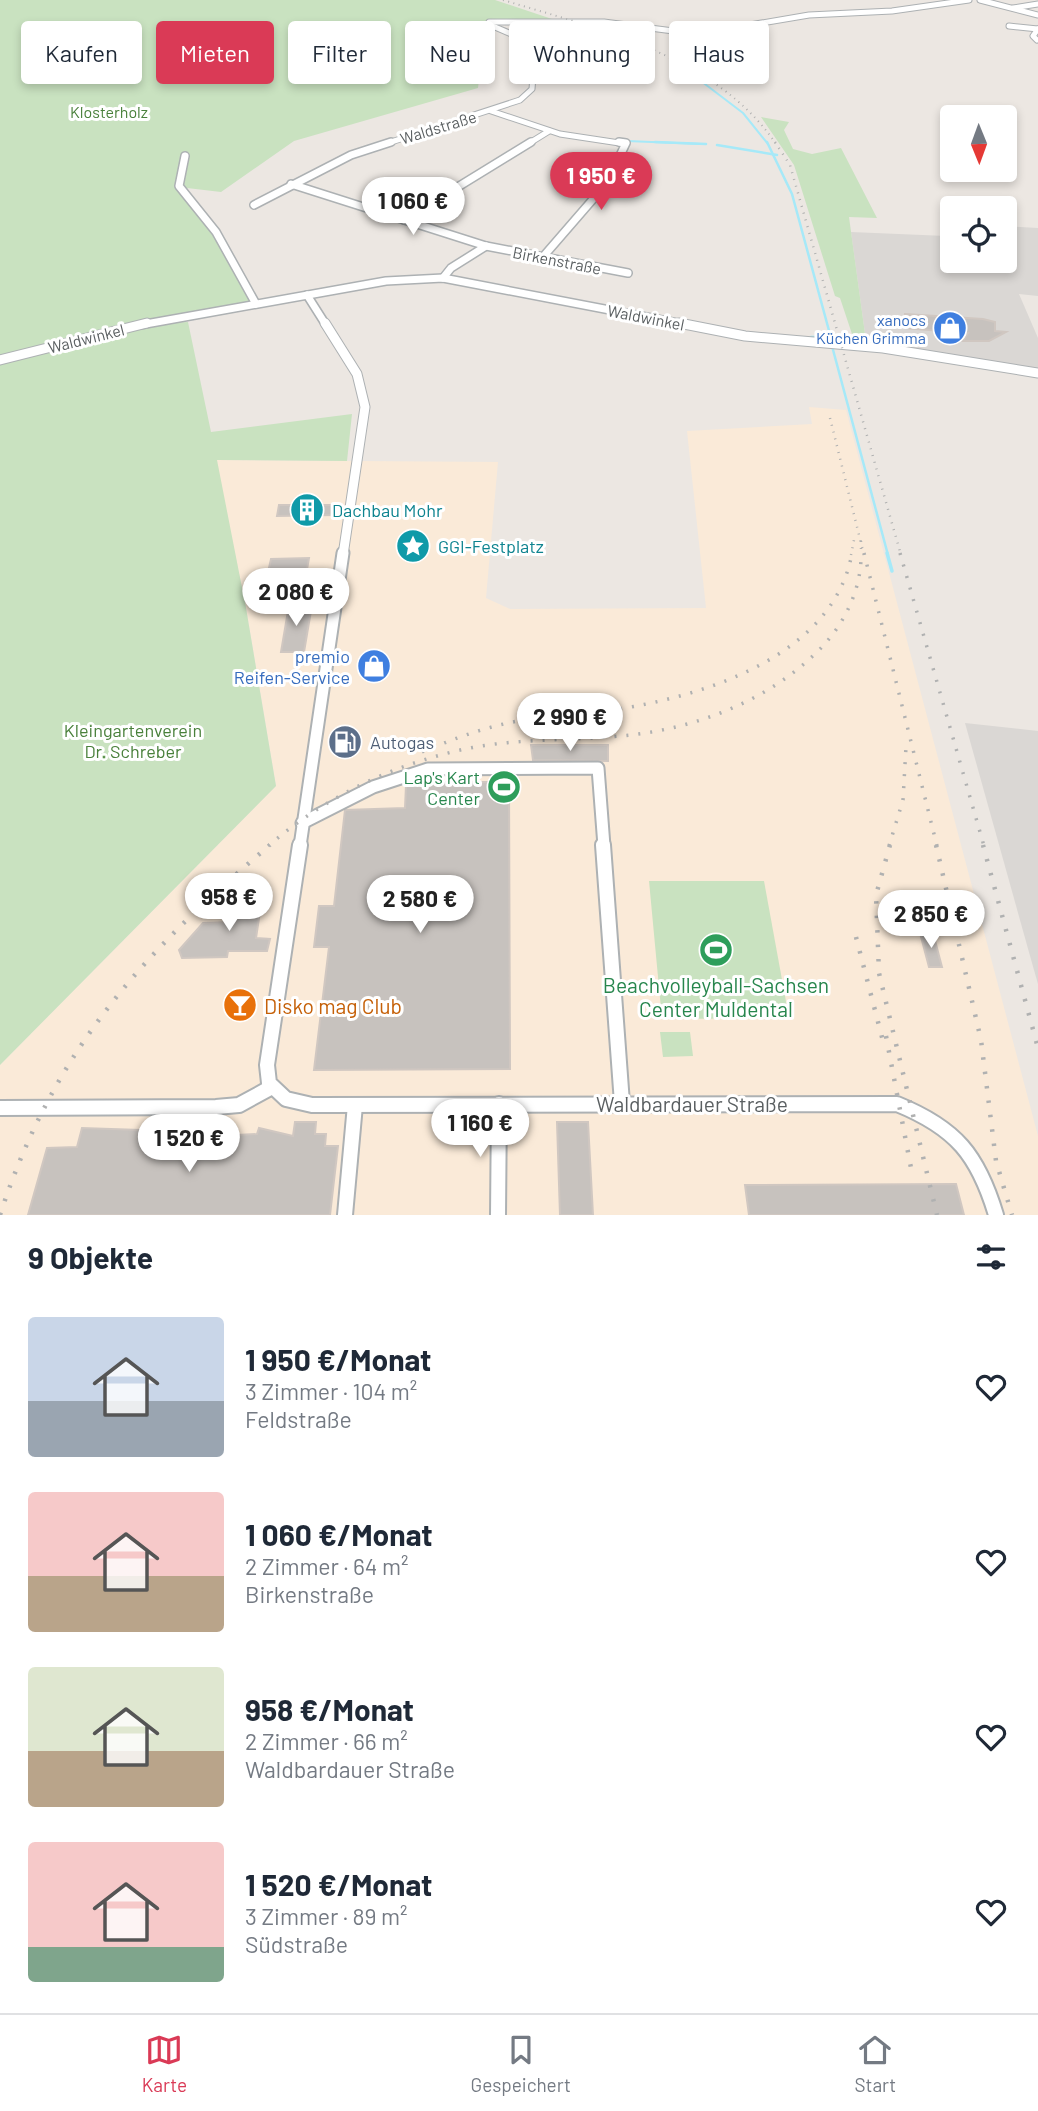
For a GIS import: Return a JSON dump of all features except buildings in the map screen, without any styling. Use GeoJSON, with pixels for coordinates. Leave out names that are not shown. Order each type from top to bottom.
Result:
{"type":"FeatureCollection","features":[{"type":"Feature","properties":{"kind":"street","name":"Waldstraße"},"geometry":{"type":"LineString","coordinates":[[254,205],[363,150],[520,100],[530,92],[536,50],[530,42],[489,26],[489,23],[604,22],[665,31],[695,31],[808,15],[892,10],[970,0]]}},
{"type":"Feature","properties":{"kind":"street"},"geometry":{"type":"LineString","coordinates":[[980,0],[1038,15]]}},
{"type":"Feature","properties":{"kind":"street"},"geometry":{"type":"LineString","coordinates":[[1009,9],[1038,4]]}},
{"type":"Feature","properties":{"kind":"street"},"geometry":{"type":"LineString","coordinates":[[1009,26],[1038,29],[1033,36],[1037,40]]}},
{"type":"Feature","properties":{"kind":"street"},"geometry":{"type":"LineString","coordinates":[[491,111],[549,131],[625,143],[607,183],[542,258]]}},
{"type":"Feature","properties":{"kind":"street"},"geometry":{"type":"LineString","coordinates":[[404,220],[549,131]]}},
{"type":"Feature","properties":{"kind":"street"},"geometry":{"type":"LineString","coordinates":[[185,156],[179,187],[193,200],[216,232],[256,304]]}},
{"type":"Feature","properties":{"kind":"street","name":"Birkenstraße"},"geometry":{"type":"LineString","coordinates":[[291,184],[486,246],[628,273]]}},
{"type":"Feature","properties":{"kind":"street"},"geometry":{"type":"LineString","coordinates":[[443,278],[451,268],[486,246]]}},
{"type":"Feature","properties":{"kind":"street","name":"Waldwinkel"},"geometry":{"type":"LineString","coordinates":[[0,360],[136,325],[386,281],[443,278],[746,336],[883,348],[1038,373]]}},
{"type":"Feature","properties":{"kind":"street"},"geometry":{"type":"LineString","coordinates":[[0,1108],[216,1107],[239,1105],[270,1088],[266,1076],[267,1065],[365,407],[357,374],[307,295]]}},
{"type":"Feature","properties":{"kind":"street"},"geometry":{"type":"LineString","coordinates":[[302,823],[373,788],[428,769],[598,768],[622,1103]]}},
{"type":"Feature","properties":{"kind":"street","name":"Waldbardauer Straße"},"geometry":{"type":"LineString","coordinates":[[270,1088],[282,1099],[295,1103],[355,1105],[897,1104],[938,1121],[970,1150],[996,1215]]}},
{"type":"Feature","properties":{"kind":"street"},"geometry":{"type":"LineString","coordinates":[[498,1215],[499,1104]]}},
{"type":"Feature","properties":{"kind":"street"},"geometry":{"type":"LineString","coordinates":[[345,1215],[355,1105]]}},
{"type":"Feature","properties":{"kind":"shaded area"},"geometry":{"type":"Polygon","coordinates":[[[1017,227],[1038,228],[1038,296],[1019,294],[1038,338],[1038,370],[866,341],[851,232],[940,236],[940,273],[1017,273],[1017,227]]]}},
{"type":"Feature","properties":{"kind":"shaded area"},"geometry":{"type":"Polygon","coordinates":[[[809,407],[846,410],[1038,1136],[1038,1215],[0,1215],[0,1065],[276,786],[246,608],[216,460],[498,462],[486,598],[510,609],[706,608],[687,431],[812,424],[809,407]]]}},
{"type":"Feature","properties":{"kind":"shaded area"},"geometry":{"type":"Polygon","coordinates":[[[965,723],[1038,731],[1038,984],[1032,963],[965,723]]]}},
{"type":"Feature","properties":{"kind":"green space","name":"Klosterholz"},"geometry":{"type":"Polygon","coordinates":[[[0,0],[495,0],[552,19],[405,21],[405,84],[478,84],[478,88],[294,141],[221,192],[187,188],[252,303],[0,357],[0,0]]]}},
{"type":"Feature","properties":{"kind":"green space"},"geometry":{"type":"Polygon","coordinates":[[[761,117],[789,122],[784,130],[793,149],[812,154],[841,148],[877,218],[849,217],[866,341],[854,340],[840,298],[835,296],[794,165],[761,117]]]}},
{"type":"Feature","properties":{"kind":"green space","name":"Kleingartenverein Dr. Schreber"},"geometry":{"type":"Polygon","coordinates":[[[188,322],[211,432],[352,414],[347,461],[217,460],[246,608],[276,786],[0,1065],[0,364],[161,323],[188,322]]]}},
{"type":"Feature","properties":{"kind":"green space","name":"Beachvolleyball-Sachsen Center Muldental"},"geometry":{"type":"Polygon","coordinates":[[[649,881],[764,881],[789,1018],[662,1019],[649,881]]]}},
{"type":"Feature","properties":{"kind":"green space"},"geometry":{"type":"Polygon","coordinates":[[[660,1032],[690,1032],[693,1056],[663,1057],[660,1032]]]}},
{"type":"Feature","properties":{"kind":"waterway"},"geometry":{"type":"LineString","coordinates":[[705,84],[743,113],[768,144]]}},
{"type":"Feature","properties":{"kind":"waterway"},"geometry":{"type":"LineString","coordinates":[[627,141],[701,144]]}},
{"type":"Feature","properties":{"kind":"waterway"},"geometry":{"type":"LineString","coordinates":[[655,142],[706,144]]}},
{"type":"Feature","properties":{"kind":"waterway"},"geometry":{"type":"LineString","coordinates":[[768,144],[773,154]]}},
{"type":"Feature","properties":{"kind":"waterway"},"geometry":{"type":"LineString","coordinates":[[717,145],[773,154]]}},
{"type":"Feature","properties":{"kind":"waterway"},"geometry":{"type":"LineString","coordinates":[[773,154],[777,155]]}},
{"type":"Feature","properties":{"kind":"waterway"},"geometry":{"type":"LineString","coordinates":[[773,154],[792,194],[831,338]]}},
{"type":"Feature","properties":{"kind":"waterway"},"geometry":{"type":"LineString","coordinates":[[811,337],[830,337]]}},
{"type":"Feature","properties":{"kind":"waterway"},"geometry":{"type":"LineString","coordinates":[[832,346],[888,555]]}},
{"type":"Feature","properties":{"kind":"waterway"},"geometry":{"type":"LineString","coordinates":[[887,553],[892,571]]}},
{"type":"Feature","properties":{"kind":"railway"},"geometry":{"type":"LineString","coordinates":[[503,0],[616,35],[689,67],[722,88],[751,114],[776,144]]}},
{"type":"Feature","properties":{"kind":"railway"},"geometry":{"type":"LineString","coordinates":[[775,142],[790,165],[901,555]]}},
{"type":"Feature","properties":{"kind":"railway"},"geometry":{"type":"LineString","coordinates":[[830,418],[861,543]]}},
{"type":"Feature","properties":{"kind":"railway"},"geometry":{"type":"LineString","coordinates":[[851,555],[854,540]]}},
{"type":"Feature","properties":{"kind":"railway"},"geometry":{"type":"LineString","coordinates":[[861,543],[864,555]]}},
{"type":"Feature","properties":{"kind":"railway"},"geometry":{"type":"LineString","coordinates":[[861,543],[861,553]]}},
{"type":"Feature","properties":{"kind":"railway"},"geometry":{"type":"LineString","coordinates":[[422,752],[469,734],[506,724],[619,709],[690,693],[762,664],[794,643],[820,618],[840,588],[852,553]]}},
{"type":"Feature","properties":{"kind":"railway"},"geometry":{"type":"LineString","coordinates":[[268,846],[311,814],[356,787],[430,758],[497,744],[647,733],[700,720],[751,699],[797,670],[835,631],[854,594],[861,553]]}},
{"type":"Feature","properties":{"kind":"railway"},"geometry":{"type":"LineString","coordinates":[[864,553],[937,846]]}},
{"type":"Feature","properties":{"kind":"railway"},"geometry":{"type":"LineString","coordinates":[[900,553],[984,846]]}},
{"type":"Feature","properties":{"kind":"railway"},"geometry":{"type":"LineString","coordinates":[[889,846],[903,800],[906,747]]}},
{"type":"Feature","properties":{"kind":"railway"},"geometry":{"type":"LineString","coordinates":[[0,1215],[46,1104],[106,1010],[181,926],[270,845]]}},
{"type":"Feature","properties":{"kind":"railway"},"geometry":{"type":"LineString","coordinates":[[890,845],[876,895],[879,973],[937,1215]]}},
{"type":"Feature","properties":{"kind":"railway"},"geometry":{"type":"LineString","coordinates":[[936,845],[981,1040],[996,1161],[1012,1215]]}},
{"type":"Feature","properties":{"kind":"railway"},"geometry":{"type":"LineString","coordinates":[[983,845],[1038,1048]]}},
{"type":"Feature","properties":{"kind":"railway"},"geometry":{"type":"LineString","coordinates":[[856,937],[884,1045]]}},
{"type":"Feature","properties":{"kind":"railway"},"geometry":{"type":"LineString","coordinates":[[886,1036],[911,1168]]}},
{"type":"Feature","properties":{"kind":"place","name":"xanocs Küchen Grimma"},"geometry":{"type":"Point","coordinates":[950,328]}},
{"type":"Feature","properties":{"kind":"place","name":"Dachbau Mohr"},"geometry":{"type":"Point","coordinates":[307,510]}},
{"type":"Feature","properties":{"kind":"place","name":"GGI-Festplatz"},"geometry":{"type":"Point","coordinates":[413,546]}},
{"type":"Feature","properties":{"kind":"place","name":"premio Reifen-Service"},"geometry":{"type":"Point","coordinates":[374,666]}},
{"type":"Feature","properties":{"kind":"place","name":"Autogas"},"geometry":{"type":"Point","coordinates":[345,742]}},
{"type":"Feature","properties":{"kind":"place","name":"Lap's Kart Center"},"geometry":{"type":"Point","coordinates":[504,787]}},
{"type":"Feature","properties":{"kind":"place","name":"Beachvolleyball-Sachsen Center Muldental"},"geometry":{"type":"Point","coordinates":[716,950]}},
{"type":"Feature","properties":{"kind":"place","name":"Disko mag Club"},"geometry":{"type":"Point","coordinates":[240,1005]}}]}
